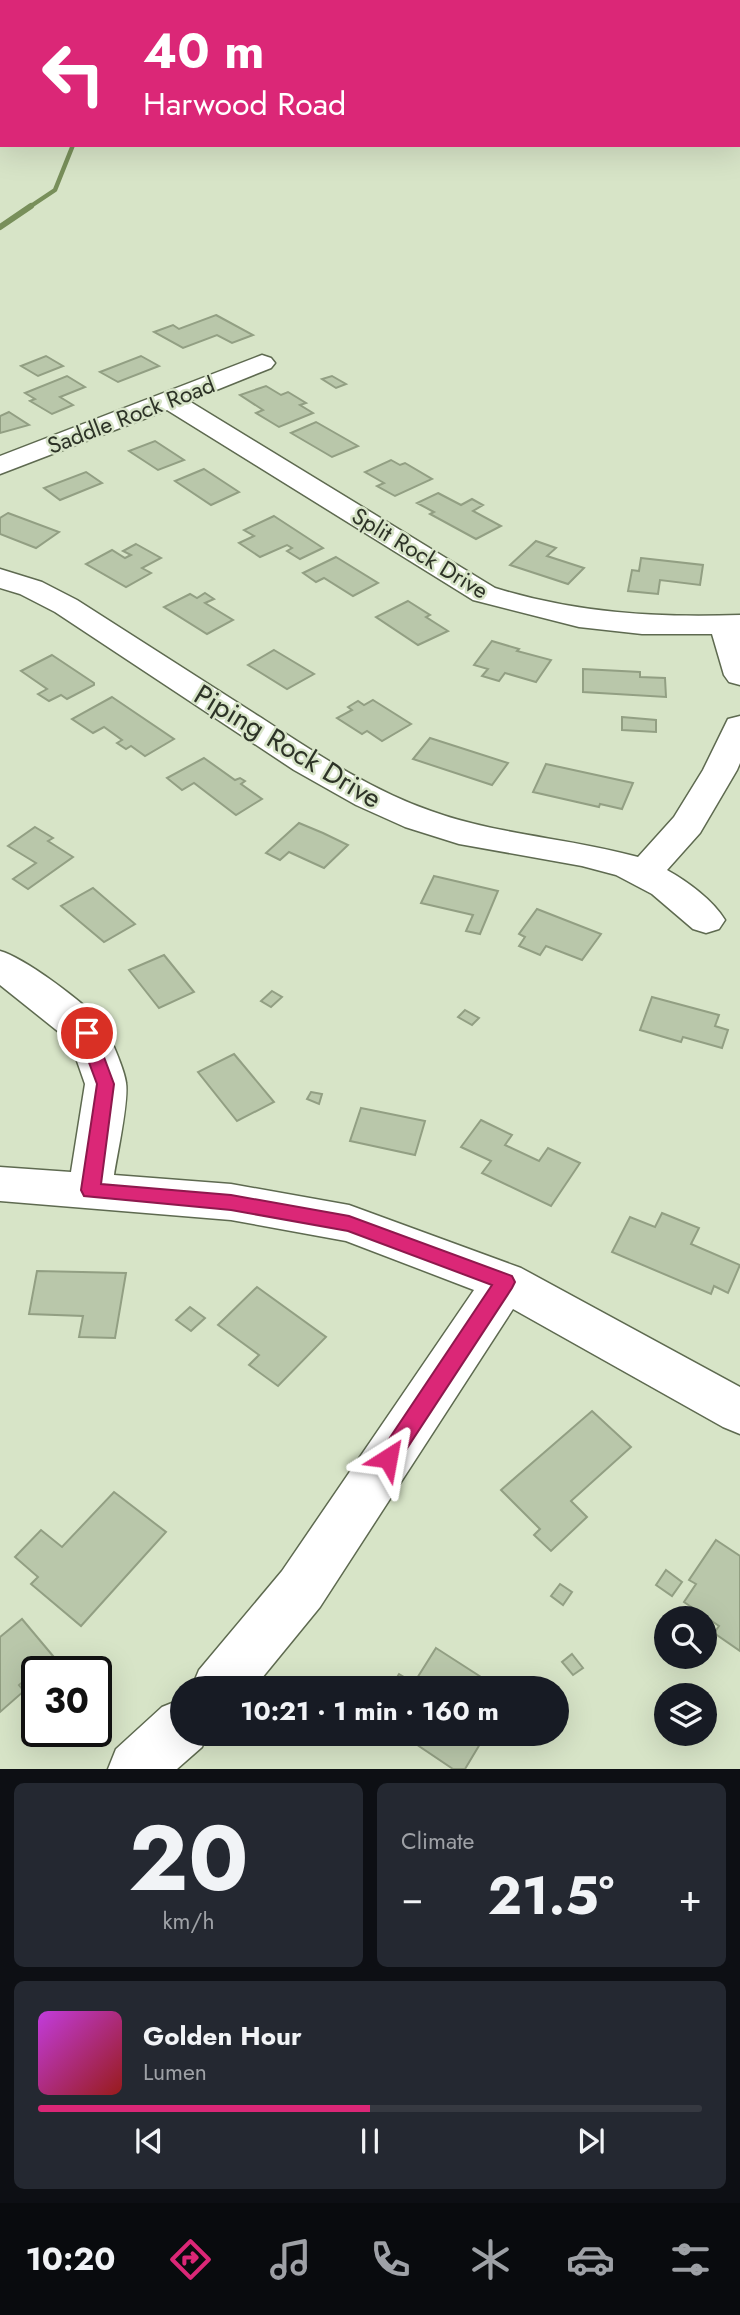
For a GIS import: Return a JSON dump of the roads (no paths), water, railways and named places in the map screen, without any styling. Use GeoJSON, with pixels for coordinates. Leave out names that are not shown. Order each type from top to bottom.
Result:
{"type":"FeatureCollection","features":[{"type":"Feature","properties":{"kind":"street","name":"Saddle Rock Road"},"geometry":{"type":"LineString","coordinates":[[0,466],[262,363]]}},
{"type":"Feature","properties":{"kind":"street","name":"Split Rock Drive"},"geometry":{"type":"LineString","coordinates":[[169,400],[484,594],[527,610],[586,621],[633,625],[732,624]]}},
{"type":"Feature","properties":{"kind":"street","name":"Piping Rock Drive"},"geometry":{"type":"LineString","coordinates":[[0,578],[31,588],[66,607],[306,762],[368,797],[449,829],[582,854],[644,873],[683,899],[706,920]]}},
{"type":"Feature","properties":{"kind":"street"},"geometry":{"type":"LineString","coordinates":[[732,624],[740,675]]}},
{"type":"Feature","properties":{"kind":"street"},"geometry":{"type":"LineString","coordinates":[[644,873],[687,825],[720,770],[740,726]]}},
{"type":"Feature","properties":{"kind":"street"},"geometry":{"type":"LineString","coordinates":[[0,965],[50,1000],[87,1033],[106,1084],[90,1190]]}},
{"type":"Feature","properties":{"kind":"street"},"geometry":{"type":"LineString","coordinates":[[0,1184],[231,1202],[349,1223],[505,1282],[740,1412]]}},
{"type":"Feature","properties":{"kind":"street"},"geometry":{"type":"LineString","coordinates":[[229,1676],[301,1589],[505,1282]]}},
{"type":"Feature","properties":{"kind":"street"},"geometry":{"type":"LineString","coordinates":[[136,1769],[170,1738]]}},
{"type":"Feature","properties":{"kind":"waterway"},"geometry":{"type":"LineString","coordinates":[[31,206],[55,190],[72,147]]}},
{"type":"Feature","properties":{"kind":"waterway"},"geometry":{"type":"LineString","coordinates":[[0,227],[31,206]]}}]}
